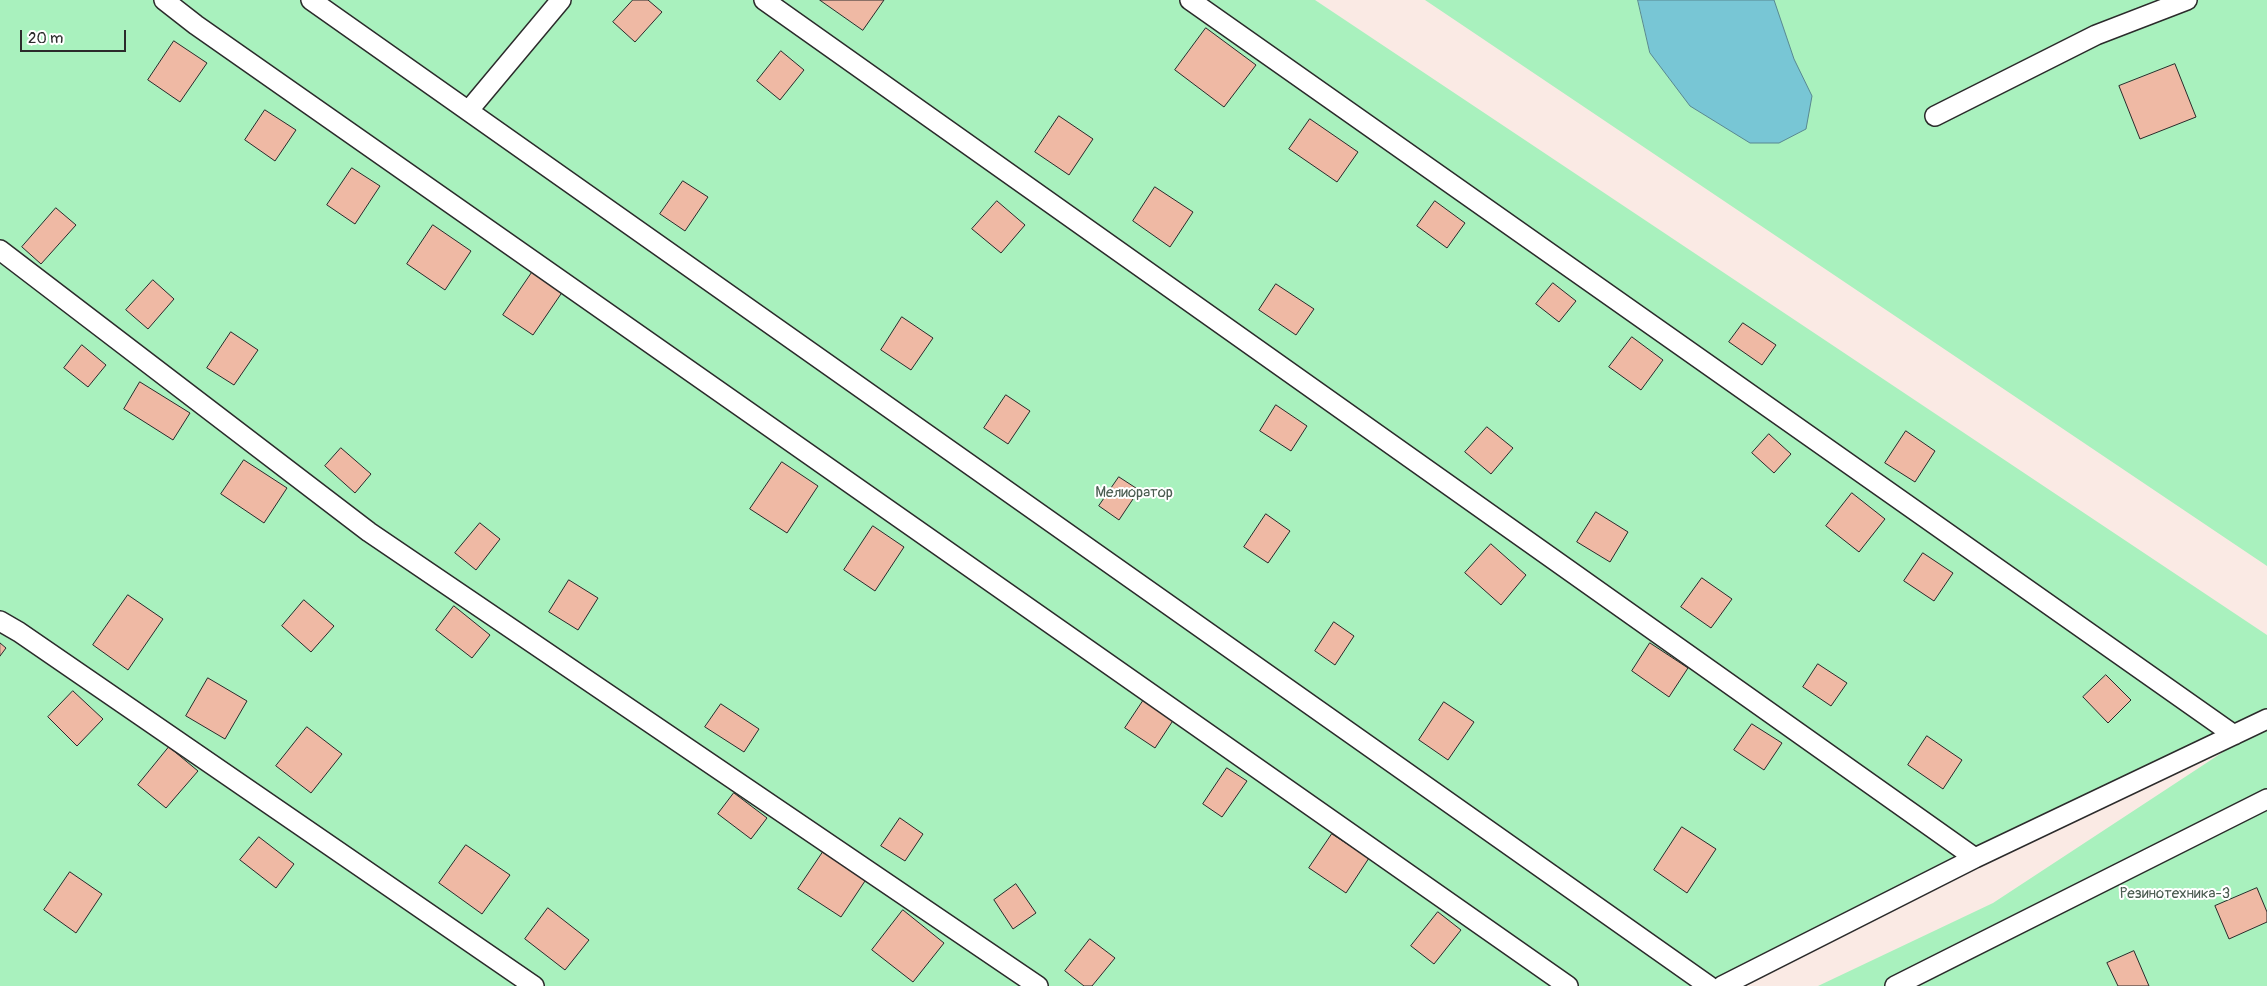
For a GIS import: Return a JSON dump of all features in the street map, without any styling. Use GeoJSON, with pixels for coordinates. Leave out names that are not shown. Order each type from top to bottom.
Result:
{"type":"FeatureCollection","features":[{"type":"Feature","properties":{"kind":"lane"},"geometry":{"type":"LineString","coordinates":[[164,0],[184,6],[1568,986]]}},
{"type":"Feature","properties":{"kind":"lane"},"geometry":{"type":"LineString","coordinates":[[311,0],[1709,986]]}},
{"type":"Feature","properties":{"kind":"lane"},"geometry":{"type":"LineString","coordinates":[[469,110],[561,0]]}},
{"type":"Feature","properties":{"kind":"lane"},"geometry":{"type":"LineString","coordinates":[[764,0],[1975,858]]}},
{"type":"Feature","properties":{"kind":"lane"},"geometry":{"type":"LineString","coordinates":[[1190,0],[2234,735]]}},
{"type":"Feature","properties":{"kind":"lane"},"geometry":{"type":"LineString","coordinates":[[1935,116],[2096,35],[2187,0]]}},
{"type":"Feature","properties":{"kind":"lane"},"geometry":{"type":"LineString","coordinates":[[0,250],[369,532],[1038,986]]}},
{"type":"Feature","properties":{"kind":"lane"},"geometry":{"type":"LineString","coordinates":[[0,621],[27,637],[534,986]]}},
{"type":"Feature","properties":{"kind":"lane"},"geometry":{"type":"LineString","coordinates":[[1722,986],[1975,858],[2267,719]]}},
{"type":"Feature","properties":{"kind":"lane"},"geometry":{"type":"LineString","coordinates":[[1895,986],[2267,800]]}},
{"type":"Feature","properties":{"kind":"green space","name":"Мелиоратор"},"geometry":{"type":"Polygon","coordinates":[[[0,0],[1315,0],[2267,635],[2267,986],[1818,986],[1993,903],[2249,735],[1708,986],[0,986],[0,0]]]}},
{"type":"Feature","properties":{"kind":"green space"},"geometry":{"type":"Polygon","coordinates":[[[1425,0],[2267,0],[2267,566],[1425,0]]]}},
{"type":"Feature","properties":{"kind":"water"},"geometry":{"type":"Polygon","coordinates":[[[1638,0],[1774,0],[1794,59],[1812,96],[1806,129],[1779,143],[1750,143],[1690,106],[1650,53],[1638,0]]]}},
{"type":"Feature","properties":{"kind":"building"},"geometry":{"type":"Polygon","coordinates":[[[633,0],[648,0],[662,12],[635,42],[613,22],[633,0]]]}},
{"type":"Feature","properties":{"kind":"building"},"geometry":{"type":"Polygon","coordinates":[[[820,0],[884,0],[863,30],[820,0]]]}},
{"type":"Feature","properties":{"kind":"building"},"geometry":{"type":"Polygon","coordinates":[[[1206,28],[1256,65],[1224,107],[1175,70],[1206,28]]]}},
{"type":"Feature","properties":{"kind":"building"},"geometry":{"type":"Polygon","coordinates":[[[174,41],[207,63],[180,102],[148,80],[174,41]]]}},
{"type":"Feature","properties":{"kind":"building"},"geometry":{"type":"Polygon","coordinates":[[[781,51],[804,70],[780,100],[757,81],[781,51]]]}},
{"type":"Feature","properties":{"kind":"building"},"geometry":{"type":"Polygon","coordinates":[[[2175,64],[2196,117],[2140,139],[2119,86],[2175,64]]]}},
{"type":"Feature","properties":{"kind":"building"},"geometry":{"type":"Polygon","coordinates":[[[265,110],[296,130],[275,161],[245,140],[265,110]]]}},
{"type":"Feature","properties":{"kind":"building"},"geometry":{"type":"Polygon","coordinates":[[[1059,116],[1093,139],[1069,175],[1035,152],[1059,116]]]}},
{"type":"Feature","properties":{"kind":"building"},"geometry":{"type":"Polygon","coordinates":[[[1310,119],[1358,152],[1337,182],[1289,149],[1310,119]]]}},
{"type":"Feature","properties":{"kind":"building"},"geometry":{"type":"Polygon","coordinates":[[[352,168],[380,186],[355,224],[327,205],[352,168]]]}},
{"type":"Feature","properties":{"kind":"building"},"geometry":{"type":"Polygon","coordinates":[[[683,181],[708,197],[685,231],[660,214],[683,181]]]}},
{"type":"Feature","properties":{"kind":"building"},"geometry":{"type":"Polygon","coordinates":[[[1155,187],[1193,212],[1170,247],[1133,221],[1155,187]]]}},
{"type":"Feature","properties":{"kind":"building"},"geometry":{"type":"Polygon","coordinates":[[[997,201],[1025,225],[1001,253],[972,229],[997,201]]]}},
{"type":"Feature","properties":{"kind":"building"},"geometry":{"type":"Polygon","coordinates":[[[1435,201],[1465,223],[1447,248],[1417,226],[1435,201]]]}},
{"type":"Feature","properties":{"kind":"building"},"geometry":{"type":"Polygon","coordinates":[[[56,208],[76,225],[41,264],[22,247],[56,208]]]}},
{"type":"Feature","properties":{"kind":"building"},"geometry":{"type":"Polygon","coordinates":[[[433,225],[471,251],[445,290],[407,264],[433,225]]]}},
{"type":"Feature","properties":{"kind":"building"},"geometry":{"type":"Polygon","coordinates":[[[533,271],[563,291],[533,335],[503,315],[533,271]]]}},
{"type":"Feature","properties":{"kind":"building"},"geometry":{"type":"Polygon","coordinates":[[[153,280],[174,299],[148,329],[126,310],[153,280]]]}},
{"type":"Feature","properties":{"kind":"building"},"geometry":{"type":"Polygon","coordinates":[[[1553,283],[1576,301],[1559,322],[1536,304],[1553,283]]]}},
{"type":"Feature","properties":{"kind":"building"},"geometry":{"type":"Polygon","coordinates":[[[1276,284],[1314,309],[1296,335],[1259,310],[1276,284]]]}},
{"type":"Feature","properties":{"kind":"building"},"geometry":{"type":"Polygon","coordinates":[[[902,317],[933,338],[911,370],[881,350],[902,317]]]}},
{"type":"Feature","properties":{"kind":"building"},"geometry":{"type":"Polygon","coordinates":[[[1743,323],[1776,345],[1762,365],[1729,342],[1743,323]]]}},
{"type":"Feature","properties":{"kind":"building"},"geometry":{"type":"Polygon","coordinates":[[[231,332],[258,350],[234,385],[207,368],[231,332]]]}},
{"type":"Feature","properties":{"kind":"building"},"geometry":{"type":"Polygon","coordinates":[[[1632,337],[1663,360],[1641,390],[1609,367],[1632,337]]]}},
{"type":"Feature","properties":{"kind":"building"},"geometry":{"type":"Polygon","coordinates":[[[82,345],[106,365],[88,387],[64,368],[82,345]]]}},
{"type":"Feature","properties":{"kind":"building"},"geometry":{"type":"Polygon","coordinates":[[[140,382],[190,413],[173,440],[124,409],[140,382]]]}},
{"type":"Feature","properties":{"kind":"building"},"geometry":{"type":"Polygon","coordinates":[[[1006,395],[1030,411],[1008,444],[984,428],[1006,395]]]}},
{"type":"Feature","properties":{"kind":"building"},"geometry":{"type":"Polygon","coordinates":[[[1276,405],[1307,426],[1291,451],[1260,431],[1276,405]]]}},
{"type":"Feature","properties":{"kind":"building"},"geometry":{"type":"Polygon","coordinates":[[[1487,427],[1513,448],[1491,474],[1465,452],[1487,427]]]}},
{"type":"Feature","properties":{"kind":"building"},"geometry":{"type":"Polygon","coordinates":[[[1906,431],[1935,451],[1915,482],[1885,463],[1906,431]]]}},
{"type":"Feature","properties":{"kind":"building"},"geometry":{"type":"Polygon","coordinates":[[[1769,434],[1791,454],[1774,473],[1752,453],[1769,434]]]}},
{"type":"Feature","properties":{"kind":"building"},"geometry":{"type":"Polygon","coordinates":[[[341,448],[371,474],[355,493],[325,466],[341,448]]]}},
{"type":"Feature","properties":{"kind":"building"},"geometry":{"type":"Polygon","coordinates":[[[244,460],[287,488],[264,523],[221,494],[244,460]]]}},
{"type":"Feature","properties":{"kind":"building"},"geometry":{"type":"Polygon","coordinates":[[[782,462],[818,486],[787,533],[750,509],[782,462]]]}},
{"type":"Feature","properties":{"kind":"building"},"geometry":{"type":"Polygon","coordinates":[[[1119,477],[1139,490],[1119,520],[1099,506],[1119,477]]]}},
{"type":"Feature","properties":{"kind":"building"},"geometry":{"type":"Polygon","coordinates":[[[1852,493],[1885,519],[1859,552],[1826,526],[1852,493]]]}},
{"type":"Feature","properties":{"kind":"building"},"geometry":{"type":"Polygon","coordinates":[[[1596,512],[1628,532],[1610,562],[1577,542],[1596,512]]]}},
{"type":"Feature","properties":{"kind":"building"},"geometry":{"type":"Polygon","coordinates":[[[1266,514],[1290,531],[1268,563],[1244,547],[1266,514]]]}},
{"type":"Feature","properties":{"kind":"building"},"geometry":{"type":"Polygon","coordinates":[[[480,523],[500,539],[476,570],[455,553],[480,523]]]}},
{"type":"Feature","properties":{"kind":"building"},"geometry":{"type":"Polygon","coordinates":[[[873,526],[904,547],[875,591],[844,570],[873,526]]]}},
{"type":"Feature","properties":{"kind":"building"},"geometry":{"type":"Polygon","coordinates":[[[1491,544],[1526,575],[1501,605],[1465,573],[1491,544]]]}},
{"type":"Feature","properties":{"kind":"building"},"geometry":{"type":"Polygon","coordinates":[[[1923,553],[1953,573],[1934,601],[1904,581],[1923,553]]]}},
{"type":"Feature","properties":{"kind":"building"},"geometry":{"type":"Polygon","coordinates":[[[1702,578],[1732,599],[1711,628],[1681,607],[1702,578]]]}},
{"type":"Feature","properties":{"kind":"building"},"geometry":{"type":"Polygon","coordinates":[[[569,580],[598,598],[578,630],[549,612],[569,580]]]}},
{"type":"Feature","properties":{"kind":"building"},"geometry":{"type":"Polygon","coordinates":[[[128,595],[163,619],[128,670],[93,645],[128,595]]]}},
{"type":"Feature","properties":{"kind":"building"},"geometry":{"type":"Polygon","coordinates":[[[304,600],[334,626],[311,652],[282,626],[304,600]]]}},
{"type":"Feature","properties":{"kind":"building"},"geometry":{"type":"Polygon","coordinates":[[[454,606],[490,635],[472,658],[436,630],[454,606]]]}},
{"type":"Feature","properties":{"kind":"building"},"geometry":{"type":"Polygon","coordinates":[[[1334,622],[1354,636],[1335,665],[1315,651],[1334,622]]]}},
{"type":"Feature","properties":{"kind":"building"},"geometry":{"type":"Polygon","coordinates":[[[0,643],[6,648],[0,656],[0,643]]]}},
{"type":"Feature","properties":{"kind":"building"},"geometry":{"type":"Polygon","coordinates":[[[1650,643],[1688,668],[1669,697],[1632,671],[1650,643]]]}},
{"type":"Feature","properties":{"kind":"building"},"geometry":{"type":"Polygon","coordinates":[[[1818,664],[1847,683],[1831,706],[1803,687],[1818,664]]]}},
{"type":"Feature","properties":{"kind":"building"},"geometry":{"type":"Polygon","coordinates":[[[2106,675],[2131,700],[2108,723],[2083,697],[2106,675]]]}},
{"type":"Feature","properties":{"kind":"building"},"geometry":{"type":"Polygon","coordinates":[[[208,678],[247,701],[225,739],[186,716],[208,678]]]}},
{"type":"Feature","properties":{"kind":"building"},"geometry":{"type":"Polygon","coordinates":[[[73,691],[103,719],[77,746],[48,717],[73,691]]]}},
{"type":"Feature","properties":{"kind":"building"},"geometry":{"type":"Polygon","coordinates":[[[1145,698],[1174,719],[1155,748],[1125,728],[1145,698]]]}},
{"type":"Feature","properties":{"kind":"building"},"geometry":{"type":"Polygon","coordinates":[[[1444,702],[1474,722],[1448,760],[1419,740],[1444,702]]]}},
{"type":"Feature","properties":{"kind":"building"},"geometry":{"type":"Polygon","coordinates":[[[721,704],[759,729],[744,752],[705,727],[721,704]]]}},
{"type":"Feature","properties":{"kind":"building"},"geometry":{"type":"Polygon","coordinates":[[[1752,724],[1782,743],[1764,770],[1734,750],[1752,724]]]}},
{"type":"Feature","properties":{"kind":"building"},"geometry":{"type":"Polygon","coordinates":[[[307,727],[342,754],[311,793],[276,766],[307,727]]]}},
{"type":"Feature","properties":{"kind":"building"},"geometry":{"type":"Polygon","coordinates":[[[1927,736],[1962,760],[1943,789],[1908,765],[1927,736]]]}},
{"type":"Feature","properties":{"kind":"building"},"geometry":{"type":"Polygon","coordinates":[[[169,747],[198,771],[166,808],[138,785],[169,747]]]}},
{"type":"Feature","properties":{"kind":"building"},"geometry":{"type":"Polygon","coordinates":[[[1227,768],[1247,781],[1222,817],[1203,804],[1227,768]]]}},
{"type":"Feature","properties":{"kind":"building"},"geometry":{"type":"Polygon","coordinates":[[[734,793],[767,818],[751,839],[718,814],[734,793]]]}},
{"type":"Feature","properties":{"kind":"building"},"geometry":{"type":"Polygon","coordinates":[[[900,818],[923,834],[905,861],[881,846],[900,818]]]}},
{"type":"Feature","properties":{"kind":"building"},"geometry":{"type":"Polygon","coordinates":[[[1682,827],[1716,849],[1687,893],[1654,870],[1682,827]]]}},
{"type":"Feature","properties":{"kind":"building"},"geometry":{"type":"Polygon","coordinates":[[[1332,834],[1369,858],[1346,893],[1309,868],[1332,834]]]}},
{"type":"Feature","properties":{"kind":"building"},"geometry":{"type":"Polygon","coordinates":[[[259,837],[294,864],[276,888],[240,860],[259,837]]]}},
{"type":"Feature","properties":{"kind":"building"},"geometry":{"type":"Polygon","coordinates":[[[466,845],[510,875],[482,914],[439,883],[466,845]]]}},
{"type":"Feature","properties":{"kind":"building"},"geometry":{"type":"Polygon","coordinates":[[[825,849],[867,878],[841,917],[798,889],[825,849]]]}},
{"type":"Feature","properties":{"kind":"building"},"geometry":{"type":"Polygon","coordinates":[[[70,872],[102,894],[76,933],[44,910],[70,872]]]}},
{"type":"Feature","properties":{"kind":"building"},"geometry":{"type":"Polygon","coordinates":[[[1016,884],[1036,913],[1013,929],[994,900],[1016,884]]]}},
{"type":"Feature","properties":{"kind":"building"},"geometry":{"type":"Polygon","coordinates":[[[2257,888],[2267,912],[2267,922],[2229,939],[2215,906],[2257,888]]]}},
{"type":"Feature","properties":{"kind":"building"},"geometry":{"type":"Polygon","coordinates":[[[548,908],[589,940],[565,970],[525,939],[548,908]]]}},
{"type":"Feature","properties":{"kind":"building"},"geometry":{"type":"Polygon","coordinates":[[[903,910],[944,943],[913,982],[872,950],[903,910]]]}},
{"type":"Feature","properties":{"kind":"building"},"geometry":{"type":"Polygon","coordinates":[[[1438,912],[1461,930],[1434,964],[1411,946],[1438,912]]]}},
{"type":"Feature","properties":{"kind":"building"},"geometry":{"type":"Polygon","coordinates":[[[1090,939],[1115,958],[1092,986],[1084,986],[1065,971],[1090,939]]]}},
{"type":"Feature","properties":{"kind":"building"},"geometry":{"type":"Polygon","coordinates":[[[2134,951],[2149,986],[2118,986],[2107,963],[2134,951]]]}},
{"type":"Feature","properties":{"kind":"park label","name":"Резинотехника-3"},"geometry":{"type":"Point","coordinates":[2175,894]}}]}
